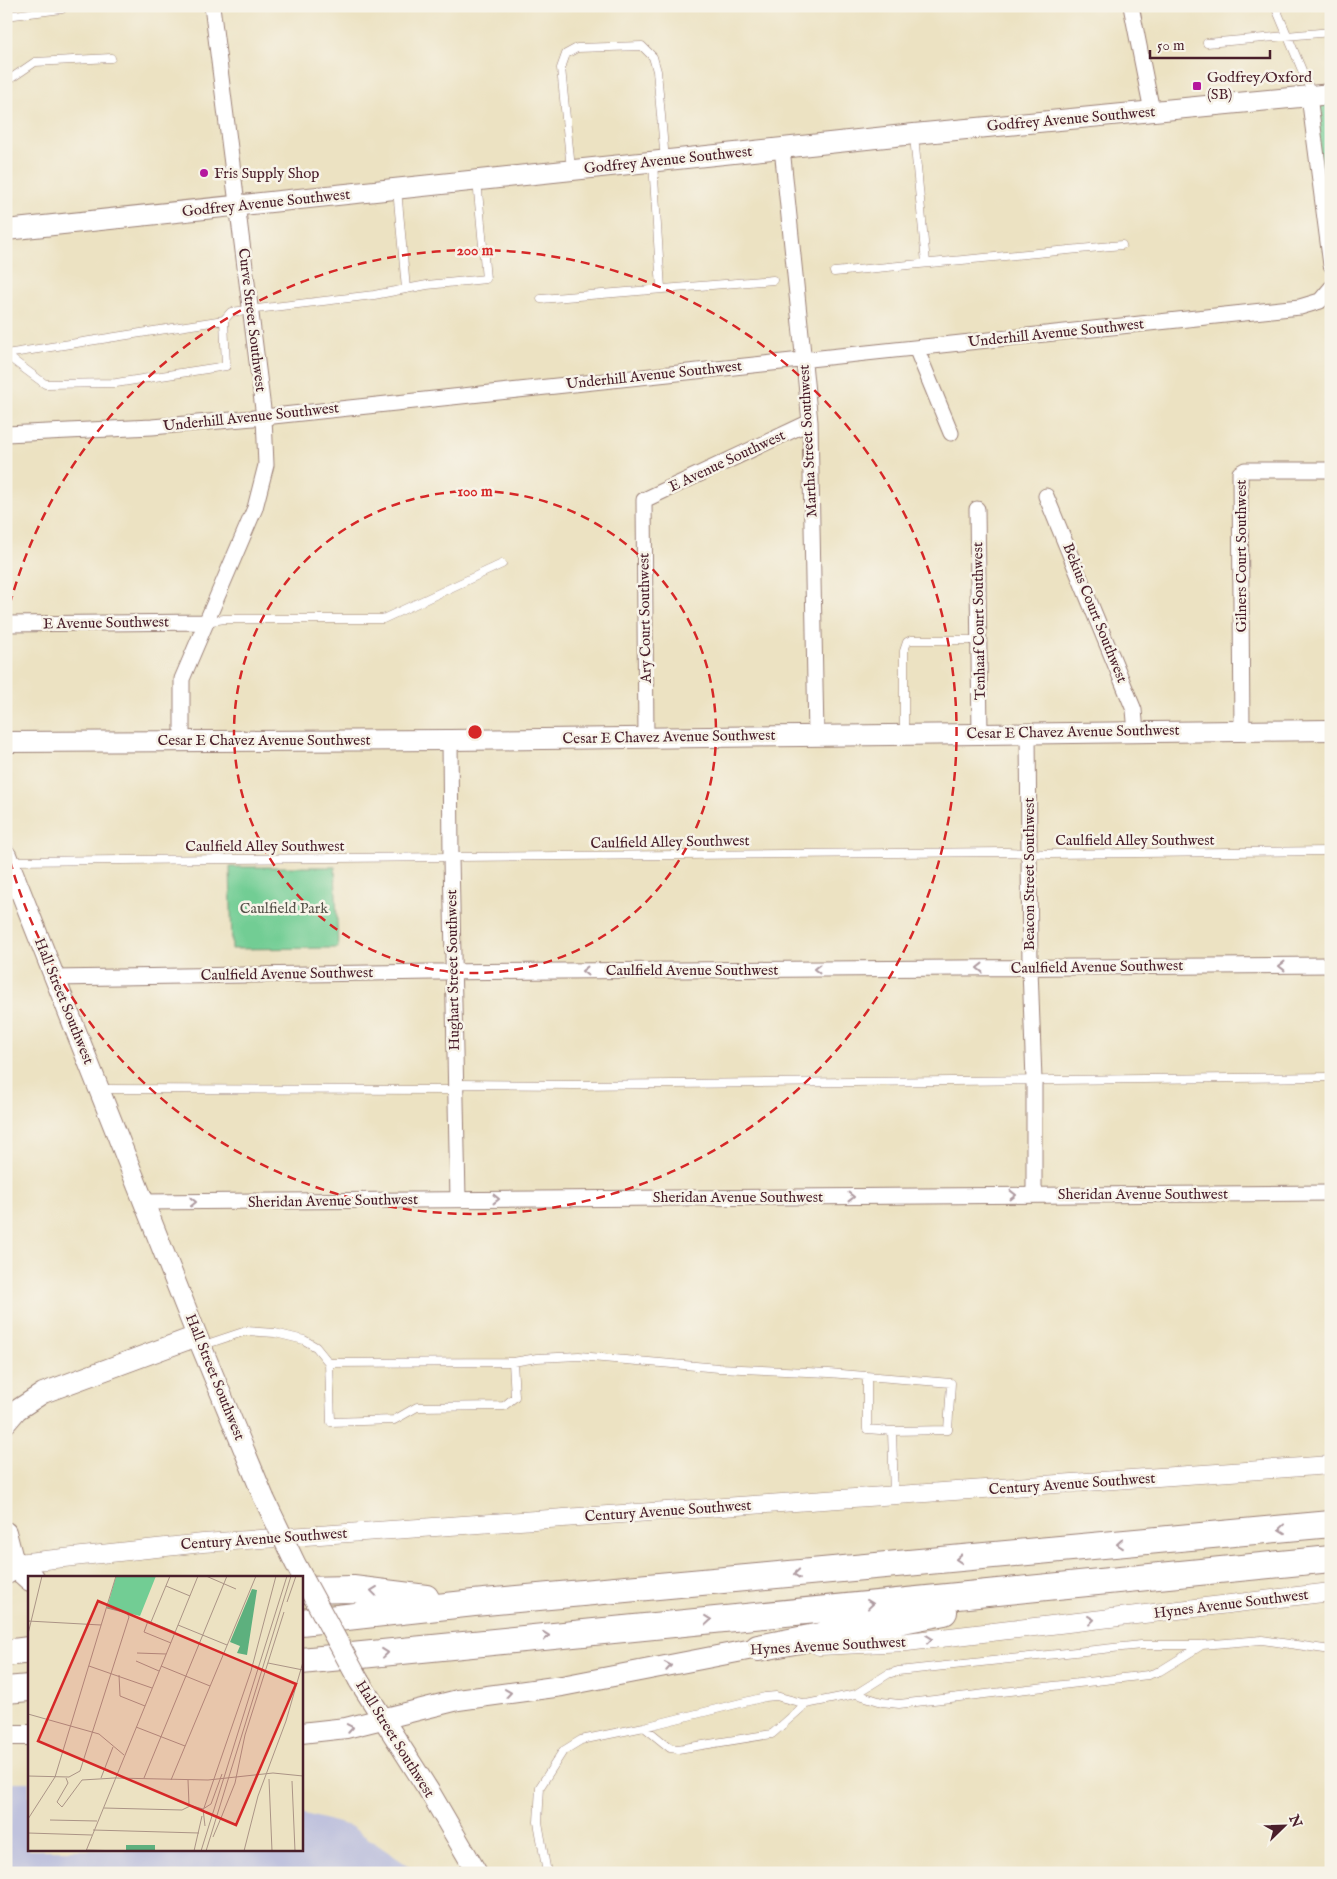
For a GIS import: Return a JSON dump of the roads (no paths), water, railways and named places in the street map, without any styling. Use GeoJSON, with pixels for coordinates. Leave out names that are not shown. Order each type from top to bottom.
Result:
{"type":"FeatureCollection","features":[{"type":"Feature","properties":{"kind":"highway"},"geometry":{"type":"LineString","coordinates":[[302,1622],[474,1603],[1331,1524]]}},
{"type":"Feature","properties":{"kind":"highway"},"geometry":{"type":"LineString","coordinates":[[302,1661],[1331,1558]]}},
{"type":"Feature","properties":{"kind":"highway"},"geometry":{"type":"LineString","coordinates":[[758,1648],[842,1630],[922,1616],[1066,1584]]}},
{"type":"Feature","properties":{"kind":"highway"},"geometry":{"type":"LineString","coordinates":[[302,1590],[353,1589],[474,1603]]}},
{"type":"Feature","properties":{"kind":"highway"},"geometry":{"type":"LineString","coordinates":[[6,1653],[28,1650]]}},
{"type":"Feature","properties":{"kind":"highway"},"geometry":{"type":"LineString","coordinates":[[6,1690],[28,1688]]}},
{"type":"Feature","properties":{"kind":"main road","name":"Godfrey Avenue Southwest"},"geometry":{"type":"LineString","coordinates":[[6,230],[914,134],[1318,95]]}},
{"type":"Feature","properties":{"kind":"main road","name":"Cesar E Chavez Avenue Southwest"},"geometry":{"type":"LineString","coordinates":[[6,742],[450,740],[1331,730]]}},
{"type":"Feature","properties":{"kind":"main road","name":"Hall Street Southwest"},"geometry":{"type":"LineString","coordinates":[[7,858],[199,1341],[264,1498],[295,1563],[359,1681],[431,1794],[477,1873]]}},
{"type":"Feature","properties":{"kind":"main road"},"geometry":{"type":"LineString","coordinates":[[6,1422],[17,1410],[43,1393],[199,1341]]}},
{"type":"Feature","properties":{"kind":"main road"},"geometry":{"type":"LineString","coordinates":[[6,1532],[14,1569]]}},
{"type":"Feature","properties":{"kind":"main road","name":"Hynes Avenue Southwest"},"geometry":{"type":"LineString","coordinates":[[302,1733],[332,1731],[383,1720],[436,1704],[562,1686],[758,1648]]}},
{"type":"Feature","properties":{"kind":"main road"},"geometry":{"type":"LineString","coordinates":[[6,1735],[28,1735]]}},
{"type":"Feature","properties":{"kind":"street","name":"Curve Street Southwest"},"geometry":{"type":"LineString","coordinates":[[182,740],[182,679],[255,508],[266,465],[264,418],[212,6]]}},
{"type":"Feature","properties":{"kind":"street"},"geometry":{"type":"LineString","coordinates":[[1131,6],[1152,111]]}},
{"type":"Feature","properties":{"kind":"street"},"geometry":{"type":"LineString","coordinates":[[1318,95],[1331,265]]}},
{"type":"Feature","properties":{"kind":"street","name":"Martha Street Southwest"},"geometry":{"type":"LineString","coordinates":[[782,148],[810,422],[816,735]]}},
{"type":"Feature","properties":{"kind":"street","name":"Underhill Avenue Southwest"},"geometry":{"type":"LineString","coordinates":[[6,434],[152,427],[264,418],[1300,307],[1320,301],[1331,288]]}},
{"type":"Feature","properties":{"kind":"street"},"geometry":{"type":"LineString","coordinates":[[916,348],[951,433]]}},
{"type":"Feature","properties":{"kind":"street","name":"E Avenue Southwest"},"geometry":{"type":"LineString","coordinates":[[644,500],[810,422]]}},
{"type":"Feature","properties":{"kind":"street","name":"Gilners Court Southwest"},"geometry":{"type":"LineString","coordinates":[[1242,730],[1240,473],[1245,470],[1331,470]]}},
{"type":"Feature","properties":{"kind":"street","name":"Bekius Court Southwest"},"geometry":{"type":"LineString","coordinates":[[1046,496],[1134,710],[1136,732]]}},
{"type":"Feature","properties":{"kind":"street","name":"Ary Court Southwest"},"geometry":{"type":"LineString","coordinates":[[644,500],[646,737]]}},
{"type":"Feature","properties":{"kind":"street","name":"Tenhaaf Court Southwest"},"geometry":{"type":"LineString","coordinates":[[977,509],[980,734]]}},
{"type":"Feature","properties":{"kind":"street","name":"E Avenue Southwest"},"geometry":{"type":"LineString","coordinates":[[6,624],[206,622]]}},
{"type":"Feature","properties":{"kind":"street","name":"Beacon Street Southwest"},"geometry":{"type":"LineString","coordinates":[[1028,733],[1034,1195]]}},
{"type":"Feature","properties":{"kind":"street","name":"Hughart Street Southwest"},"geometry":{"type":"LineString","coordinates":[[450,740],[458,1200]]}},
{"type":"Feature","properties":{"kind":"street","name":"Caulfield Avenue Southwest"},"geometry":{"type":"LineString","coordinates":[[54,978],[453,972],[1331,965]]}},
{"type":"Feature","properties":{"kind":"street","name":"Sheridan Avenue Southwest"},"geometry":{"type":"LineString","coordinates":[[144,1202],[1331,1193]]}},
{"type":"Feature","properties":{"kind":"street","name":"Century Avenue Southwest"},"geometry":{"type":"LineString","coordinates":[[14,1569],[222,1542],[1331,1465]]}},
{"type":"Feature","properties":{"kind":"street","name":"Hynes Avenue Southwest"},"geometry":{"type":"LineString","coordinates":[[758,1648],[907,1642],[1331,1592]]}},
{"type":"Feature","properties":{"kind":"lane"},"geometry":{"type":"LineString","coordinates":[[6,16],[62,9],[62,6]]}},
{"type":"Feature","properties":{"kind":"lane"},"geometry":{"type":"LineString","coordinates":[[1275,6],[1318,95]]}},
{"type":"Feature","properties":{"kind":"lane"},"geometry":{"type":"LineString","coordinates":[[1207,43],[1331,32]]}},
{"type":"Feature","properties":{"kind":"lane"},"geometry":{"type":"LineString","coordinates":[[571,171],[561,68],[566,54],[577,48],[642,46],[654,57],[657,71],[661,289]]}},
{"type":"Feature","properties":{"kind":"lane"},"geometry":{"type":"LineString","coordinates":[[6,78],[13,77],[35,62],[111,58]]}},
{"type":"Feature","properties":{"kind":"lane"},"geometry":{"type":"LineString","coordinates":[[914,134],[926,263]]}},
{"type":"Feature","properties":{"kind":"lane"},"geometry":{"type":"LineString","coordinates":[[6,354],[224,320],[231,312],[250,309],[486,279],[477,180]]}},
{"type":"Feature","properties":{"kind":"lane"},"geometry":{"type":"LineString","coordinates":[[396,188],[406,289]]}},
{"type":"Feature","properties":{"kind":"lane"},"geometry":{"type":"LineString","coordinates":[[834,272],[1122,245]]}},
{"type":"Feature","properties":{"kind":"lane"},"geometry":{"type":"LineString","coordinates":[[541,299],[773,280]]}},
{"type":"Feature","properties":{"kind":"lane"},"geometry":{"type":"LineString","coordinates":[[6,354],[45,384],[116,383],[226,366],[224,320]]}},
{"type":"Feature","properties":{"kind":"lane"},"geometry":{"type":"LineString","coordinates":[[206,622],[224,619],[383,619],[502,564]]}},
{"type":"Feature","properties":{"kind":"lane"},"geometry":{"type":"LineString","coordinates":[[904,735],[904,651],[907,642],[911,640],[980,640]]}},
{"type":"Feature","properties":{"kind":"lane","name":"Caulfield Alley Southwest"},"geometry":{"type":"LineString","coordinates":[[7,858],[451,858],[1331,852]]}},
{"type":"Feature","properties":{"kind":"lane"},"geometry":{"type":"LineString","coordinates":[[99,1089],[1331,1077]]}},
{"type":"Feature","properties":{"kind":"lane"},"geometry":{"type":"LineString","coordinates":[[199,1341],[246,1331],[275,1333],[304,1340],[316,1347],[329,1363],[331,1422],[394,1420],[417,1407],[504,1406],[514,1397],[513,1362]]}},
{"type":"Feature","properties":{"kind":"lane"},"geometry":{"type":"LineString","coordinates":[[329,1363],[513,1362],[537,1358],[579,1356],[719,1368],[867,1376],[951,1383],[948,1430],[867,1430],[867,1376]]}},
{"type":"Feature","properties":{"kind":"lane"},"geometry":{"type":"LineString","coordinates":[[892,1431],[894,1496]]}},
{"type":"Feature","properties":{"kind":"lane"},"geometry":{"type":"LineString","coordinates":[[548,1873],[538,1822],[540,1787],[563,1751],[581,1740],[644,1727],[765,1697],[776,1696],[806,1704],[856,1694],[888,1674],[898,1671],[1141,1645],[1202,1645],[1262,1640],[1331,1650]]}},
{"type":"Feature","properties":{"kind":"lane"},"geometry":{"type":"LineString","coordinates":[[856,1694],[882,1702],[899,1704],[1148,1675],[1160,1671],[1202,1645]]}},
{"type":"Feature","properties":{"kind":"lane"},"geometry":{"type":"LineString","coordinates":[[644,1727],[670,1748],[678,1749],[772,1734],[806,1704]]}},
{"type":"Feature","properties":{"kind":"place","name":"Godfrey/Oxford (SB)"},"geometry":{"type":"Point","coordinates":[1197,86]}},
{"type":"Feature","properties":{"kind":"place","name":"Fris Supply Shop"},"geometry":{"type":"Point","coordinates":[204,173]}},
{"type":"Feature","properties":{"kind":"park label","name":"Caulfield Park"},"geometry":{"type":"Point","coordinates":[284,908]}}]}
